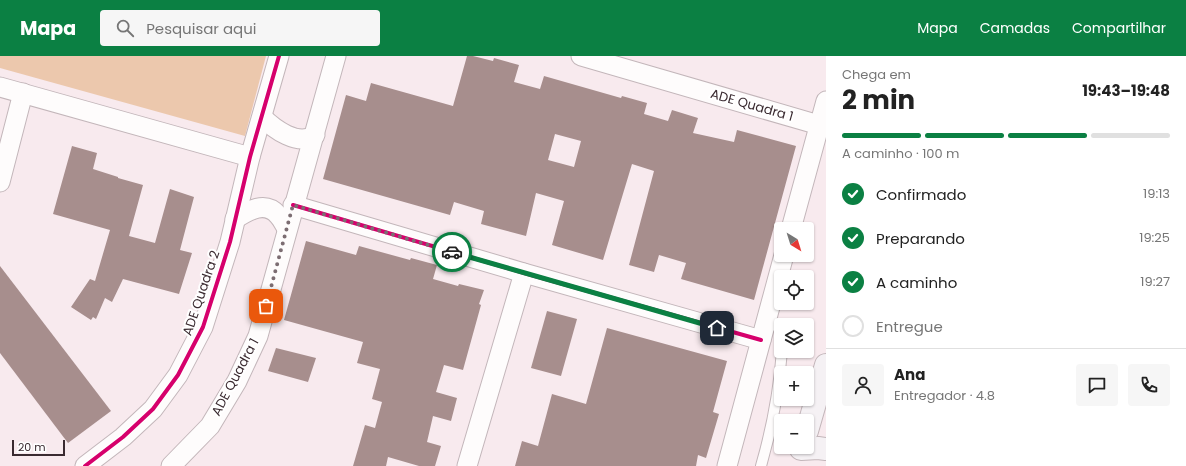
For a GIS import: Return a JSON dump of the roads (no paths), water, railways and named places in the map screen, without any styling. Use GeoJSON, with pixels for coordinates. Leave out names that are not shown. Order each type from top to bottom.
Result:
{"type":"FeatureCollection","features":[{"type":"Feature","properties":{"kind":"main road"},"geometry":{"type":"LineString","coordinates":[[814,426],[820,415],[826,366]]}},
{"type":"Feature","properties":{"kind":"main road"},"geometry":{"type":"LineString","coordinates":[[814,448],[826,449]]}},
{"type":"Feature","properties":{"kind":"street","name":"ADE Quadra 2"},"geometry":{"type":"LineString","coordinates":[[85,466],[123,438],[152,409],[178,375],[203,327],[230,242],[250,157],[279,56]]}},
{"type":"Feature","properties":{"kind":"street","name":"ADE Quadra 1"},"geometry":{"type":"LineString","coordinates":[[171,466],[210,426],[237,381],[258,336],[293,205],[315,134],[336,56]]}},
{"type":"Feature","properties":{"kind":"street","name":"ADE Quadra 1"},"geometry":{"type":"LineString","coordinates":[[581,56],[819,125]]}},
{"type":"Feature","properties":{"kind":"street"},"geometry":{"type":"LineString","coordinates":[[0,87],[250,157]]}},
{"type":"Feature","properties":{"kind":"street"},"geometry":{"type":"LineString","coordinates":[[0,182],[23,93]]}},
{"type":"Feature","properties":{"kind":"street"},"geometry":{"type":"LineString","coordinates":[[793,222],[826,101]]}},
{"type":"Feature","properties":{"kind":"street"},"geometry":{"type":"LineString","coordinates":[[262,117],[269,124],[289,136],[303,139],[311,138],[315,134]]}},
{"type":"Feature","properties":{"kind":"street"},"geometry":{"type":"LineString","coordinates":[[293,205],[524,273],[761,340]]}},
{"type":"Feature","properties":{"kind":"street"},"geometry":{"type":"LineString","coordinates":[[235,219],[251,209],[263,207],[272,210],[278,215],[287,229]]}},
{"type":"Feature","properties":{"kind":"street"},"geometry":{"type":"LineString","coordinates":[[775,318],[783,262]]}},
{"type":"Feature","properties":{"kind":"street"},"geometry":{"type":"LineString","coordinates":[[467,466],[524,273]]}},
{"type":"Feature","properties":{"kind":"street"},"geometry":{"type":"LineString","coordinates":[[727,466],[761,340],[774,325]]}},
{"type":"Feature","properties":{"kind":"lane"},"geometry":{"type":"LineString","coordinates":[[761,466],[767,445],[780,382],[782,358]]}}]}
